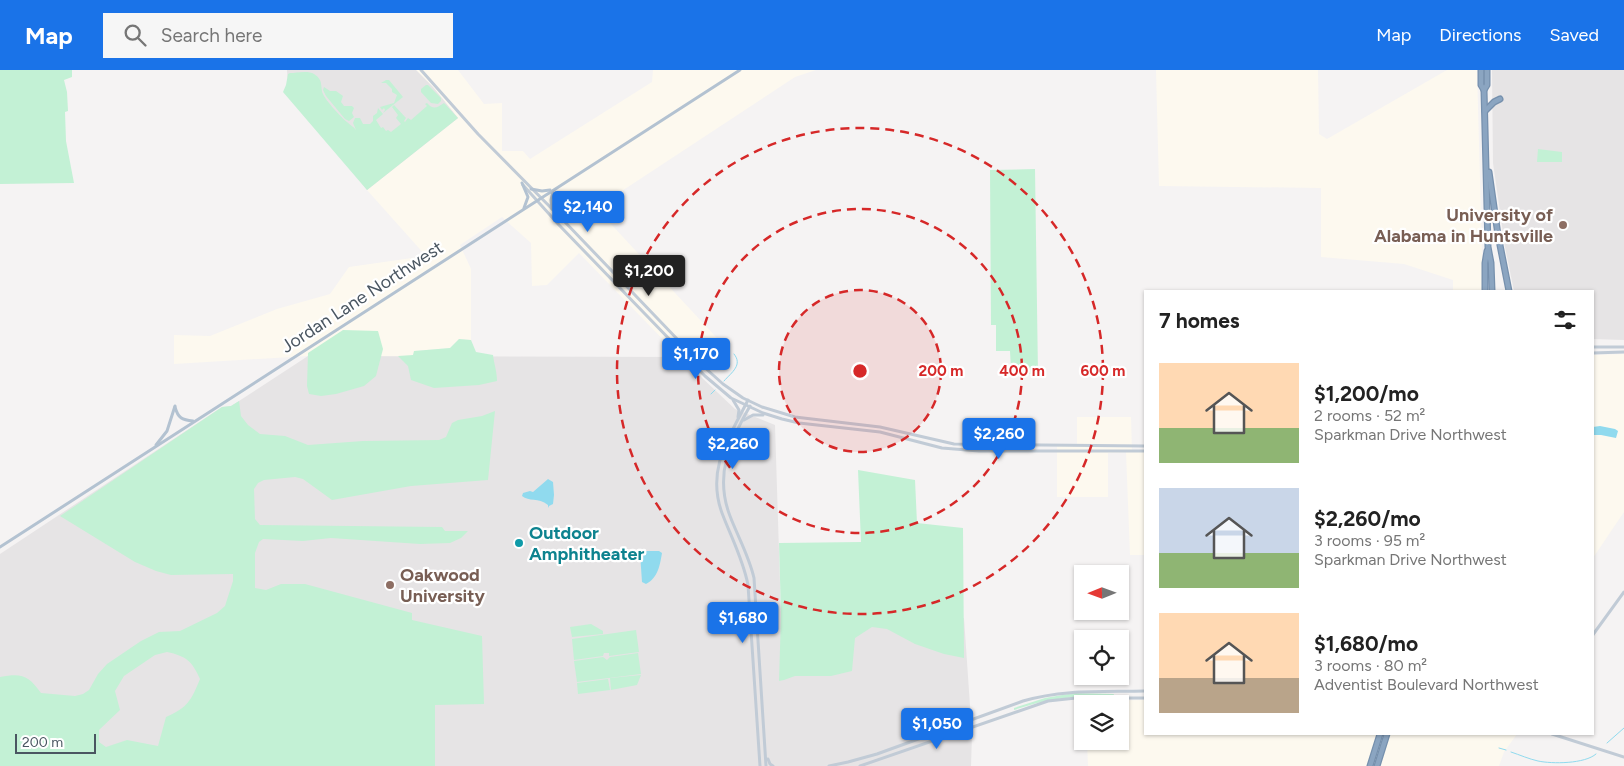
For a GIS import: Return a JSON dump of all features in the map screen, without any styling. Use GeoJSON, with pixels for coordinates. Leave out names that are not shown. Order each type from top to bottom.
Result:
{"type":"FeatureCollection","features":[{"type":"Feature","properties":{"kind":"highway"},"geometry":{"type":"LineString","coordinates":[[1481,70],[1485,111],[1488,247],[1491,263],[1490,290]]}},
{"type":"Feature","properties":{"kind":"highway"},"geometry":{"type":"LineString","coordinates":[[1484,90],[1487,85],[1487,70]]}},
{"type":"Feature","properties":{"kind":"highway"},"geometry":{"type":"LineString","coordinates":[[1485,111],[1500,99]]}},
{"type":"Feature","properties":{"kind":"highway"},"geometry":{"type":"LineString","coordinates":[[1486,144],[1496,228],[1509,290]]}},
{"type":"Feature","properties":{"kind":"highway"},"geometry":{"type":"LineString","coordinates":[[1485,290],[1485,263],[1488,247]]}},
{"type":"Feature","properties":{"kind":"highway"},"geometry":{"type":"LineString","coordinates":[[1485,277],[1489,281],[1490,290]]}},
{"type":"Feature","properties":{"kind":"highway"},"geometry":{"type":"LineString","coordinates":[[1370,766],[1380,735]]}},
{"type":"Feature","properties":{"kind":"highway"},"geometry":{"type":"LineString","coordinates":[[1377,766],[1387,735]]}},
{"type":"Feature","properties":{"kind":"main road"},"geometry":{"type":"LineString","coordinates":[[421,70],[539,200],[552,209],[703,366],[723,384],[748,400],[773,411],[795,417],[880,427],[954,444],[1144,446]]}},
{"type":"Feature","properties":{"kind":"main road","name":"Jordan Lane Northwest"},"geometry":{"type":"LineString","coordinates":[[0,547],[740,70]]}},
{"type":"Feature","properties":{"kind":"main road"},"geometry":{"type":"LineString","coordinates":[[504,161],[522,183],[705,376],[732,398],[771,416]]}},
{"type":"Feature","properties":{"kind":"main road"},"geometry":{"type":"LineString","coordinates":[[522,183],[528,197],[523,210]]}},
{"type":"Feature","properties":{"kind":"main road"},"geometry":{"type":"LineString","coordinates":[[531,189],[542,191],[554,190],[550,200],[552,209]]}},
{"type":"Feature","properties":{"kind":"main road"},"geometry":{"type":"LineString","coordinates":[[1594,347],[1624,347]]}},
{"type":"Feature","properties":{"kind":"main road"},"geometry":{"type":"LineString","coordinates":[[1594,352],[1624,352]]}},
{"type":"Feature","properties":{"kind":"main road"},"geometry":{"type":"LineString","coordinates":[[732,398],[739,410],[719,462],[716,477],[717,492],[721,511],[744,569],[748,585],[760,766]]}},
{"type":"Feature","properties":{"kind":"main road"},"geometry":{"type":"LineString","coordinates":[[748,400],[748,406],[742,422],[726,456],[723,487],[728,510],[746,551],[754,578],[766,766]]}},
{"type":"Feature","properties":{"kind":"main road"},"geometry":{"type":"LineString","coordinates":[[735,424],[752,402]]}},
{"type":"Feature","properties":{"kind":"main road"},"geometry":{"type":"LineString","coordinates":[[152,449],[167,431],[174,406],[180,418],[194,421]]}},
{"type":"Feature","properties":{"kind":"main road"},"geometry":{"type":"LineString","coordinates":[[742,422],[753,414],[771,416],[799,423],[880,432],[952,450],[1144,451]]}},
{"type":"Feature","properties":{"kind":"main road"},"geometry":{"type":"LineString","coordinates":[[1594,633],[1624,592]]}},
{"type":"Feature","properties":{"kind":"main road"},"geometry":{"type":"LineString","coordinates":[[829,766],[859,760],[1035,698],[1074,691],[1144,691]]}},
{"type":"Feature","properties":{"kind":"main road"},"geometry":{"type":"LineString","coordinates":[[860,766],[1048,701],[1076,698],[1144,698]]}},
{"type":"Feature","properties":{"kind":"main road"},"geometry":{"type":"LineString","coordinates":[[1555,735],[1624,757]]}},
{"type":"Feature","properties":{"kind":"main road"},"geometry":{"type":"LineString","coordinates":[[766,752],[773,766]]}},
{"type":"Feature","properties":{"kind":"shaded area"},"geometry":{"type":"Polygon","coordinates":[[[287,70],[416,70],[433,87],[458,118],[367,190],[288,85],[287,70]]]}},
{"type":"Feature","properties":{"kind":"shaded area"},"geometry":{"type":"Polygon","coordinates":[[[416,70],[458,70],[484,104],[502,103],[502,151],[523,151],[530,159],[652,82],[653,70],[816,70],[795,77],[596,208],[729,351],[680,357],[579,253],[547,285],[532,286],[531,243],[502,217],[460,245],[471,269],[471,340],[459,339],[450,348],[415,351],[413,355],[401,359],[308,353],[308,356],[174,364],[174,335],[210,336],[277,309],[330,294],[349,267],[426,256],[367,190],[458,118],[433,87],[416,70]]]}},
{"type":"Feature","properties":{"kind":"shaded area"},"geometry":{"type":"Polygon","coordinates":[[[1156,70],[1318,70],[1319,134],[1327,139],[1447,70],[1477,70],[1483,290],[1453,290],[1453,280],[1404,264],[1321,257],[1321,188],[1159,186],[1156,70]]]}},
{"type":"Feature","properties":{"kind":"shaded area","name":"University of Alabama in Huntsville"},"geometry":{"type":"Polygon","coordinates":[[[1492,70],[1624,70],[1624,340],[1594,339],[1594,290],[1514,290],[1505,247],[1493,163],[1492,70]]]}},
{"type":"Feature","properties":{"kind":"shaded area"},"geometry":{"type":"Polygon","coordinates":[[[1624,354],[1624,512],[1594,557],[1594,355],[1624,354]]]}},
{"type":"Feature","properties":{"kind":"shaded area","name":"Oakwood University"},"geometry":{"type":"Polygon","coordinates":[[[308,356],[680,357],[735,409],[775,425],[781,615],[964,618],[972,735],[971,766],[0,766],[0,554],[222,407],[231,406],[308,356]]]}},
{"type":"Feature","properties":{"kind":"shaded area"},"geometry":{"type":"Polygon","coordinates":[[[1077,417],[1131,417],[1132,452],[1144,452],[1144,555],[1130,555],[1126,452],[1108,453],[1108,497],[1057,497],[1057,444],[1077,444],[1077,417]]]}},
{"type":"Feature","properties":{"kind":"shaded area"},"geometry":{"type":"Polygon","coordinates":[[[1129,700],[1144,700],[1144,735],[1516,735],[1504,752],[1499,766],[1088,766],[1087,750],[1129,750],[1129,700]]]}},
{"type":"Feature","properties":{"kind":"green space"},"geometry":{"type":"Polygon","coordinates":[[[0,70],[72,70],[72,77],[64,80],[68,111],[65,112],[66,141],[74,183],[0,184],[0,70]]]}},
{"type":"Feature","properties":{"kind":"green space"},"geometry":{"type":"Polygon","coordinates":[[[309,72],[317,76],[327,101],[356,130],[353,123],[355,118],[360,118],[363,124],[370,124],[378,108],[383,114],[376,120],[381,128],[383,127],[386,131],[391,132],[401,124],[396,118],[398,115],[392,107],[394,105],[406,118],[405,122],[408,118],[411,120],[427,106],[425,104],[427,103],[435,108],[444,103],[458,118],[367,190],[283,92],[288,74],[309,72]]]}},
{"type":"Feature","properties":{"kind":"green space"},"geometry":{"type":"Polygon","coordinates":[[[389,80],[403,97],[383,113],[384,108],[382,110],[380,107],[394,103],[397,95],[392,92],[392,89],[386,83],[381,83],[389,80]]]}},
{"type":"Feature","properties":{"kind":"green space"},"geometry":{"type":"Polygon","coordinates":[[[426,85],[441,98],[438,104],[431,103],[421,92],[421,89],[426,85]]]}},
{"type":"Feature","properties":{"kind":"green space"},"geometry":{"type":"Polygon","coordinates":[[[324,87],[330,91],[336,91],[343,96],[341,102],[344,106],[352,106],[354,108],[352,113],[354,117],[349,121],[345,119],[326,96],[323,90],[324,87]]]}},
{"type":"Feature","properties":{"kind":"green space"},"geometry":{"type":"Polygon","coordinates":[[[1538,149],[1562,152],[1562,162],[1537,162],[1538,149]]]}},
{"type":"Feature","properties":{"kind":"green space"},"geometry":{"type":"Polygon","coordinates":[[[1035,169],[1038,374],[1025,374],[1025,369],[1011,370],[1010,351],[996,351],[996,325],[991,325],[990,170],[1035,169]]]}},
{"type":"Feature","properties":{"kind":"green space"},"geometry":{"type":"Polygon","coordinates":[[[343,330],[378,331],[383,349],[376,376],[364,386],[336,394],[321,396],[309,394],[307,386],[308,353],[343,330]]]}},
{"type":"Feature","properties":{"kind":"green space"},"geometry":{"type":"Polygon","coordinates":[[[459,339],[471,340],[476,352],[493,355],[497,381],[479,385],[434,388],[411,380],[408,366],[398,356],[413,355],[414,351],[450,348],[459,339]]]}},
{"type":"Feature","properties":{"kind":"green space"},"geometry":{"type":"Polygon","coordinates":[[[239,401],[241,416],[248,425],[260,434],[285,436],[308,445],[363,441],[439,440],[446,437],[452,423],[495,411],[488,480],[411,486],[332,500],[303,479],[295,477],[264,480],[258,483],[254,489],[255,519],[260,525],[442,527],[445,531],[468,531],[461,538],[450,543],[420,544],[331,538],[303,541],[263,539],[259,542],[255,553],[255,588],[266,590],[281,584],[305,584],[412,613],[412,620],[482,636],[484,704],[435,705],[435,766],[0,766],[0,677],[14,675],[24,677],[32,682],[41,693],[75,696],[83,694],[89,690],[98,674],[107,664],[141,641],[159,632],[180,631],[217,613],[225,606],[233,581],[233,574],[171,575],[156,571],[135,562],[60,516],[222,407],[231,406],[239,401]],[[167,652],[155,655],[124,676],[115,691],[120,710],[99,730],[99,742],[106,747],[127,740],[158,746],[166,717],[188,703],[200,679],[188,660],[167,652]]]}},
{"type":"Feature","properties":{"kind":"green space"},"geometry":{"type":"Polygon","coordinates":[[[858,470],[915,480],[917,523],[963,528],[964,658],[944,654],[915,644],[887,629],[872,627],[855,638],[852,671],[831,676],[795,676],[779,681],[781,615],[779,543],[861,542],[858,470]]]}},
{"type":"Feature","properties":{"kind":"green space"},"geometry":{"type":"Polygon","coordinates":[[[591,624],[603,631],[603,634],[572,637],[570,627],[591,624]]]}},
{"type":"Feature","properties":{"kind":"green space"},"geometry":{"type":"Polygon","coordinates":[[[636,630],[639,652],[609,656],[609,653],[604,653],[603,656],[574,660],[572,639],[636,630]]]}},
{"type":"Feature","properties":{"kind":"green space"},"geometry":{"type":"Polygon","coordinates":[[[638,653],[641,674],[577,682],[574,661],[603,657],[607,660],[610,657],[638,653]]]}},
{"type":"Feature","properties":{"kind":"green space"},"geometry":{"type":"Polygon","coordinates":[[[641,675],[637,685],[611,690],[610,678],[641,675]]]}},
{"type":"Feature","properties":{"kind":"green space"},"geometry":{"type":"Polygon","coordinates":[[[608,679],[610,690],[578,694],[577,683],[608,679]]]}},
{"type":"Feature","properties":{"kind":"green space"},"geometry":{"type":"Polygon","coordinates":[[[1074,693],[1114,694],[1074,695],[1074,697],[1052,700],[1014,710],[1014,708],[1045,698],[1074,693]]]}},
{"type":"Feature","properties":{"kind":"water"},"geometry":{"type":"Polygon","coordinates":[[[1594,427],[1615,429],[1618,431],[1616,438],[1594,435],[1594,427]]]}},
{"type":"Feature","properties":{"kind":"water"},"geometry":{"type":"Polygon","coordinates":[[[548,479],[553,482],[554,495],[553,504],[548,508],[548,505],[544,503],[522,496],[523,493],[533,492],[548,479]]]}},
{"type":"Feature","properties":{"kind":"water"},"geometry":{"type":"Polygon","coordinates":[[[643,551],[659,551],[662,553],[656,575],[646,584],[642,582],[640,553],[643,551]]]}},
{"type":"Feature","properties":{"kind":"waterway"},"geometry":{"type":"LineString","coordinates":[[724,381],[737,365],[734,354]]}},
{"type":"Feature","properties":{"kind":"waterway"},"geometry":{"type":"LineString","coordinates":[[711,394],[715,390]]}},
{"type":"Feature","properties":{"kind":"waterway"},"geometry":{"type":"LineString","coordinates":[[1607,743],[1624,728]]}},
{"type":"Feature","properties":{"kind":"waterway"},"geometry":{"type":"LineString","coordinates":[[1499,748],[1506,750]]}},
{"type":"Feature","properties":{"kind":"waterway"},"geometry":{"type":"LineString","coordinates":[[1511,752],[1551,763],[1584,760],[1596,754]]}},
{"type":"Feature","properties":{"kind":"place","name":"University of Alabama in Huntsville"},"geometry":{"type":"Point","coordinates":[1563,225]}},
{"type":"Feature","properties":{"kind":"place","name":"Outdoor Amphitheater"},"geometry":{"type":"Point","coordinates":[519,543]}},
{"type":"Feature","properties":{"kind":"place","name":"Oakwood University"},"geometry":{"type":"Point","coordinates":[390,585]}}]}
